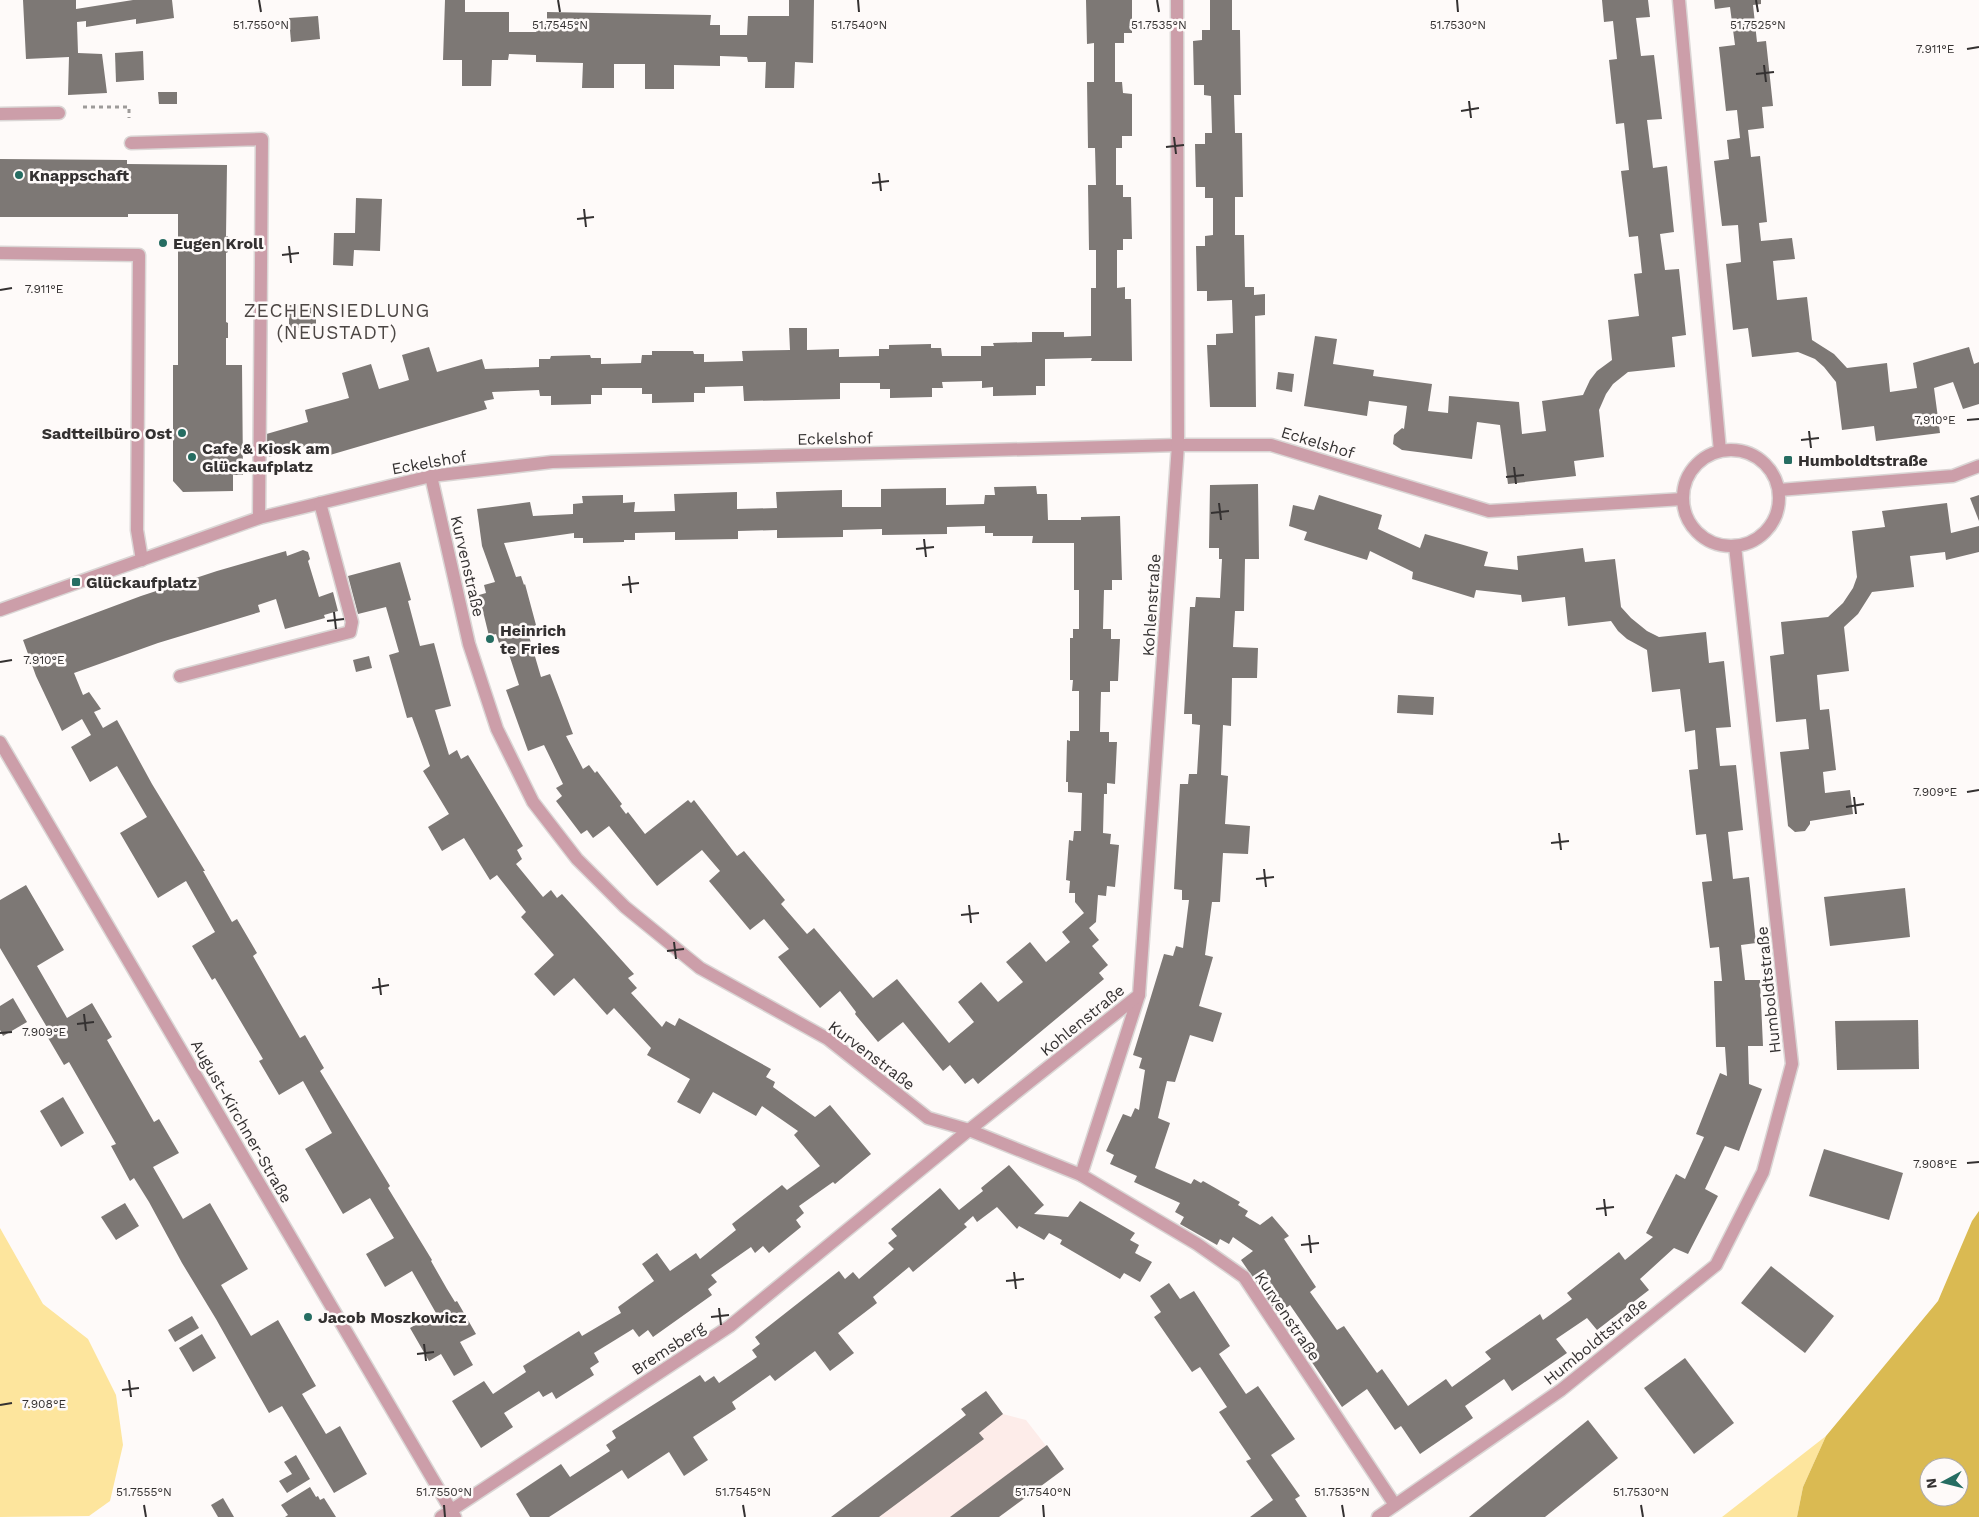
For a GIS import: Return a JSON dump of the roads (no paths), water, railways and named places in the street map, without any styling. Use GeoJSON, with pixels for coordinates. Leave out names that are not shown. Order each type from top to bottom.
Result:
{"type":"FeatureCollection","features":[{"type":"Feature","properties":{"kind":"street","name":"Kohlenstraße"},"geometry":{"type":"LineString","coordinates":[[969,1130],[1139,995],[1178,445],[1177,0]]}},
{"type":"Feature","properties":{"kind":"street"},"geometry":{"type":"LineString","coordinates":[[1679,0],[1720,451]]}},
{"type":"Feature","properties":{"kind":"street"},"geometry":{"type":"LineString","coordinates":[[0,114],[59,112]]}},
{"type":"Feature","properties":{"kind":"street"},"geometry":{"type":"LineString","coordinates":[[131,143],[262,139],[259,518]]}},
{"type":"Feature","properties":{"kind":"street"},"geometry":{"type":"LineString","coordinates":[[0,253],[139,255],[137,530],[142,560]]}},
{"type":"Feature","properties":{"kind":"street","name":"Eckelshof"},"geometry":{"type":"LineString","coordinates":[[0,610],[259,518],[431,476],[552,462],[1178,445],[1270,445],[1489,511],[1683,499]]}},
{"type":"Feature","properties":{"kind":"street"},"geometry":{"type":"LineString","coordinates":[[1735,449],[1751,453],[1764,462],[1774,475],[1779,490],[1779,506],[1774,521],[1764,533],[1751,542],[1735,546],[1720,544],[1705,538],[1694,528],[1686,514],[1683,499],[1685,483],[1693,469],[1704,458],[1720,451],[1735,449]]}},
{"type":"Feature","properties":{"kind":"street"},"geometry":{"type":"LineString","coordinates":[[1779,490],[1953,476],[1979,466]]}},
{"type":"Feature","properties":{"kind":"street","name":"Kurvenstraße"},"geometry":{"type":"LineString","coordinates":[[431,476],[469,644],[497,730],[533,802],[577,859],[625,907],[700,968],[828,1039],[928,1118],[969,1130],[1081,1175],[1197,1244],[1244,1277],[1395,1505]]}},
{"type":"Feature","properties":{"kind":"street"},"geometry":{"type":"LineString","coordinates":[[180,676],[350,632],[352,622],[320,503]]}},
{"type":"Feature","properties":{"kind":"street","name":"Humboldtstraße"},"geometry":{"type":"LineString","coordinates":[[1378,1517],[1562,1390],[1716,1265],[1763,1172],[1792,1064],[1735,546]]}},
{"type":"Feature","properties":{"kind":"street","name":"August-Kirchner-Straße"},"geometry":{"type":"LineString","coordinates":[[0,742],[449,1515]]}},
{"type":"Feature","properties":{"kind":"street"},"geometry":{"type":"LineString","coordinates":[[1081,1175],[1139,995]]}},
{"type":"Feature","properties":{"kind":"street","name":"Bremsberg"},"geometry":{"type":"LineString","coordinates":[[449,1515],[730,1326],[969,1130]]}},
{"type":"Feature","properties":{"kind":"place","name":"Knappschaft"},"geometry":{"type":"Point","coordinates":[19,175]}},
{"type":"Feature","properties":{"kind":"place","name":"Eugen Kroll"},"geometry":{"type":"Point","coordinates":[163,243]}},
{"type":"Feature","properties":{"kind":"place","name":"Sadtteilbüro Ost"},"geometry":{"type":"Point","coordinates":[182,433]}},
{"type":"Feature","properties":{"kind":"place","name":"Cafe & Kiosk am Glückaufplatz"},"geometry":{"type":"Point","coordinates":[192,457]}},
{"type":"Feature","properties":{"kind":"place","name":"Humboldtstraße"},"geometry":{"type":"Point","coordinates":[1788,460]}},
{"type":"Feature","properties":{"kind":"place","name":"Glückaufplatz"},"geometry":{"type":"Point","coordinates":[76,582]}},
{"type":"Feature","properties":{"kind":"place","name":"Heinrich te Fries"},"geometry":{"type":"Point","coordinates":[490,639]}},
{"type":"Feature","properties":{"kind":"place","name":"Jacob Moszkowicz"},"geometry":{"type":"Point","coordinates":[308,1317]}},
{"type":"Feature","properties":{"kind":"district","name":"ZECHENSIEDLUNG (NEUSTADT)"},"geometry":{"type":"Point","coordinates":[337,321]}}]}
